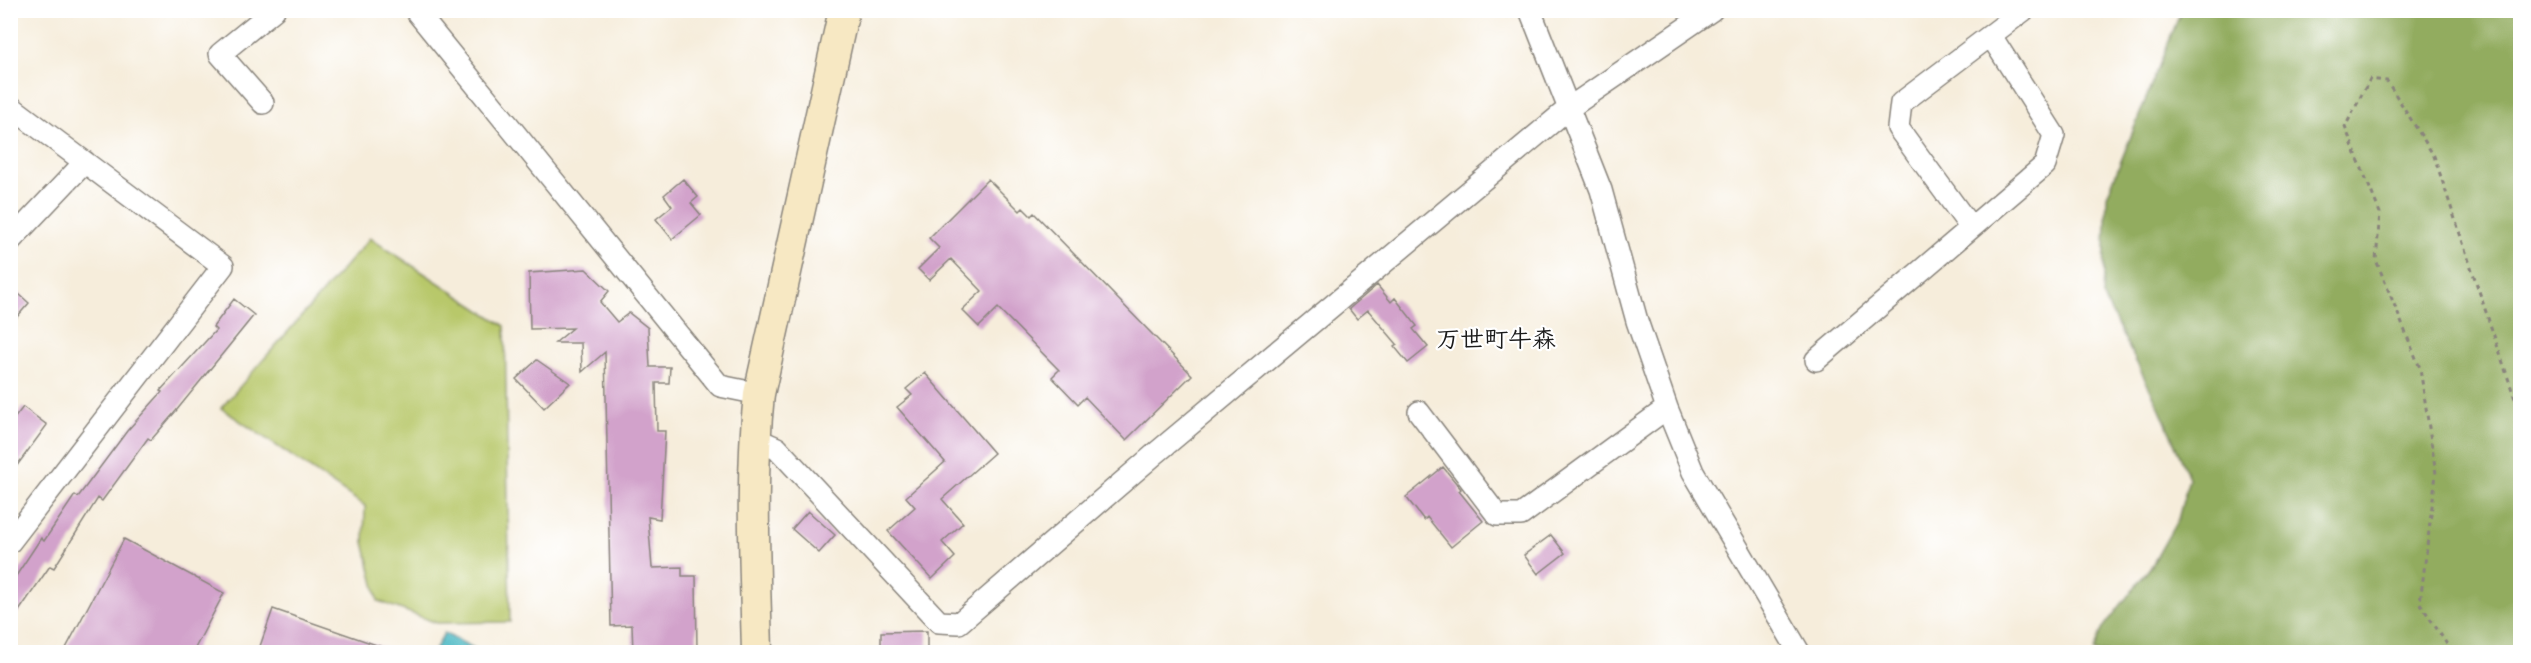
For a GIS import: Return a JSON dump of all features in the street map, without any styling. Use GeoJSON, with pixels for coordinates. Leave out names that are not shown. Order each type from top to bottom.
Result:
{"type":"FeatureCollection","features":[{"type":"Feature","properties":{"kind":"street"},"geometry":{"type":"LineString","coordinates":[[263,103],[220,54],[274,10]]}},
{"type":"Feature","properties":{"kind":"street"},"geometry":{"type":"LineString","coordinates":[[415,10],[720,386],[759,394]]}},
{"type":"Feature","properties":{"kind":"street"},"geometry":{"type":"LineString","coordinates":[[758,652],[753,515],[754,438],[759,394],[844,10]]}},
{"type":"Feature","properties":{"kind":"street"},"geometry":{"type":"LineString","coordinates":[[1530,10],[1601,190],[1637,321],[1667,408],[1693,472],[1799,652]]}},
{"type":"Feature","properties":{"kind":"street"},"geometry":{"type":"LineString","coordinates":[[754,438],[777,448],[939,622],[959,623],[1155,454],[1569,108],[1712,10]]}},
{"type":"Feature","properties":{"kind":"street"},"geometry":{"type":"LineString","coordinates":[[1971,228],[1898,128],[1901,103],[2024,10]]}},
{"type":"Feature","properties":{"kind":"street"},"geometry":{"type":"LineString","coordinates":[[1816,360],[2045,165],[2054,135],[1991,36]]}},
{"type":"Feature","properties":{"kind":"street"},"geometry":{"type":"LineString","coordinates":[[10,106],[223,266],[10,542]]}},
{"type":"Feature","properties":{"kind":"street"},"geometry":{"type":"LineString","coordinates":[[10,241],[84,162]]}},
{"type":"Feature","properties":{"kind":"street"},"geometry":{"type":"LineString","coordinates":[[1419,412],[1497,515],[1521,515],[1667,408]]}},
{"type":"Feature","properties":{"kind":"path"},"geometry":{"type":"LineString","coordinates":[[2452,652],[2420,603],[2436,474],[2420,368],[2376,260],[2380,213],[2345,127],[2370,79],[2387,81],[2434,156],[2520,414]]}},
{"type":"Feature","properties":{"kind":"path"},"geometry":{"type":"LineString","coordinates":[[2492,652],[2514,651],[2520,647]]}},
{"type":"Feature","properties":{"kind":"green space"},"geometry":{"type":"Polygon","coordinates":[[[2181,11],[2520,11],[2520,652],[2094,652],[2102,629],[2152,565],[2178,519],[2189,478],[2160,409],[2103,296],[2107,196],[2181,11]]]}},
{"type":"Feature","properties":{"kind":"green space"},"geometry":{"type":"Polygon","coordinates":[[[370,238],[505,326],[510,622],[437,623],[378,601],[364,542],[365,506],[221,408],[370,238]]]}},
{"type":"Feature","properties":{"kind":"water"},"geometry":{"type":"Polygon","coordinates":[[[444,633],[481,652],[434,652],[444,633]]]}},
{"type":"Feature","properties":{"kind":"building"},"geometry":{"type":"Polygon","coordinates":[[[683,179],[698,197],[691,203],[701,215],[672,239],[656,219],[672,206],[664,195],[683,179]]]}},
{"type":"Feature","properties":{"kind":"building"},"geometry":{"type":"Polygon","coordinates":[[[988,179],[1020,211],[1023,208],[1031,216],[1034,213],[1192,375],[1126,440],[1085,397],[1078,404],[1052,377],[1059,370],[998,308],[979,327],[962,310],[982,291],[951,259],[929,280],[918,269],[939,248],[929,238],[988,179]]]}},
{"type":"Feature","properties":{"kind":"building"},"geometry":{"type":"Polygon","coordinates":[[[586,269],[609,291],[600,302],[617,322],[629,313],[648,328],[650,367],[670,367],[669,383],[656,383],[657,431],[665,431],[660,519],[648,517],[652,568],[682,567],[682,576],[696,576],[697,652],[633,652],[632,625],[611,626],[605,352],[582,372],[581,343],[555,343],[573,328],[530,329],[529,273],[586,269]]]}},
{"type":"Feature","properties":{"kind":"building"},"geometry":{"type":"Polygon","coordinates":[[[1377,285],[1391,302],[1395,298],[1417,326],[1413,329],[1428,347],[1408,363],[1394,346],[1397,344],[1368,310],[1357,319],[1349,309],[1377,285]]]}},
{"type":"Feature","properties":{"kind":"building"},"geometry":{"type":"Polygon","coordinates":[[[10,286],[29,303],[10,325],[10,286]]]}},
{"type":"Feature","properties":{"kind":"building"},"geometry":{"type":"Polygon","coordinates":[[[234,299],[254,315],[176,411],[151,440],[148,438],[102,501],[98,498],[54,568],[50,566],[10,624],[10,585],[41,538],[44,541],[75,495],[78,497],[127,431],[216,330],[213,327],[234,299]]]}},
{"type":"Feature","properties":{"kind":"building"},"geometry":{"type":"Polygon","coordinates":[[[537,360],[570,383],[544,408],[516,379],[537,360]]]}},
{"type":"Feature","properties":{"kind":"building"},"geometry":{"type":"Polygon","coordinates":[[[925,373],[994,453],[942,499],[963,523],[942,542],[955,557],[932,579],[888,531],[915,507],[906,497],[945,462],[897,407],[912,395],[906,389],[925,373]]]}},
{"type":"Feature","properties":{"kind":"building"},"geometry":{"type":"Polygon","coordinates":[[[23,407],[47,425],[10,475],[10,424],[23,407]]]}},
{"type":"Feature","properties":{"kind":"building"},"geometry":{"type":"Polygon","coordinates":[[[1443,467],[1483,521],[1451,547],[1427,517],[1424,520],[1406,497],[1443,467]]]}},
{"type":"Feature","properties":{"kind":"building"},"geometry":{"type":"Polygon","coordinates":[[[808,511],[835,535],[819,553],[792,529],[808,511]]]}},
{"type":"Feature","properties":{"kind":"building"},"geometry":{"type":"Polygon","coordinates":[[[1551,535],[1565,553],[1538,574],[1524,555],[1551,535]]]}},
{"type":"Feature","properties":{"kind":"building"},"geometry":{"type":"Polygon","coordinates":[[[124,539],[224,593],[193,652],[64,652],[124,539]]]}},
{"type":"Feature","properties":{"kind":"building"},"geometry":{"type":"Polygon","coordinates":[[[273,609],[391,650],[391,652],[258,652],[273,609]]]}},
{"type":"Feature","properties":{"kind":"building"},"geometry":{"type":"Polygon","coordinates":[[[927,631],[927,652],[881,652],[881,632],[927,631]]]}},
{"type":"Feature","properties":{"kind":"district","name":"万世町牛森"},"geometry":{"type":"Point","coordinates":[1496,339]}}]}
